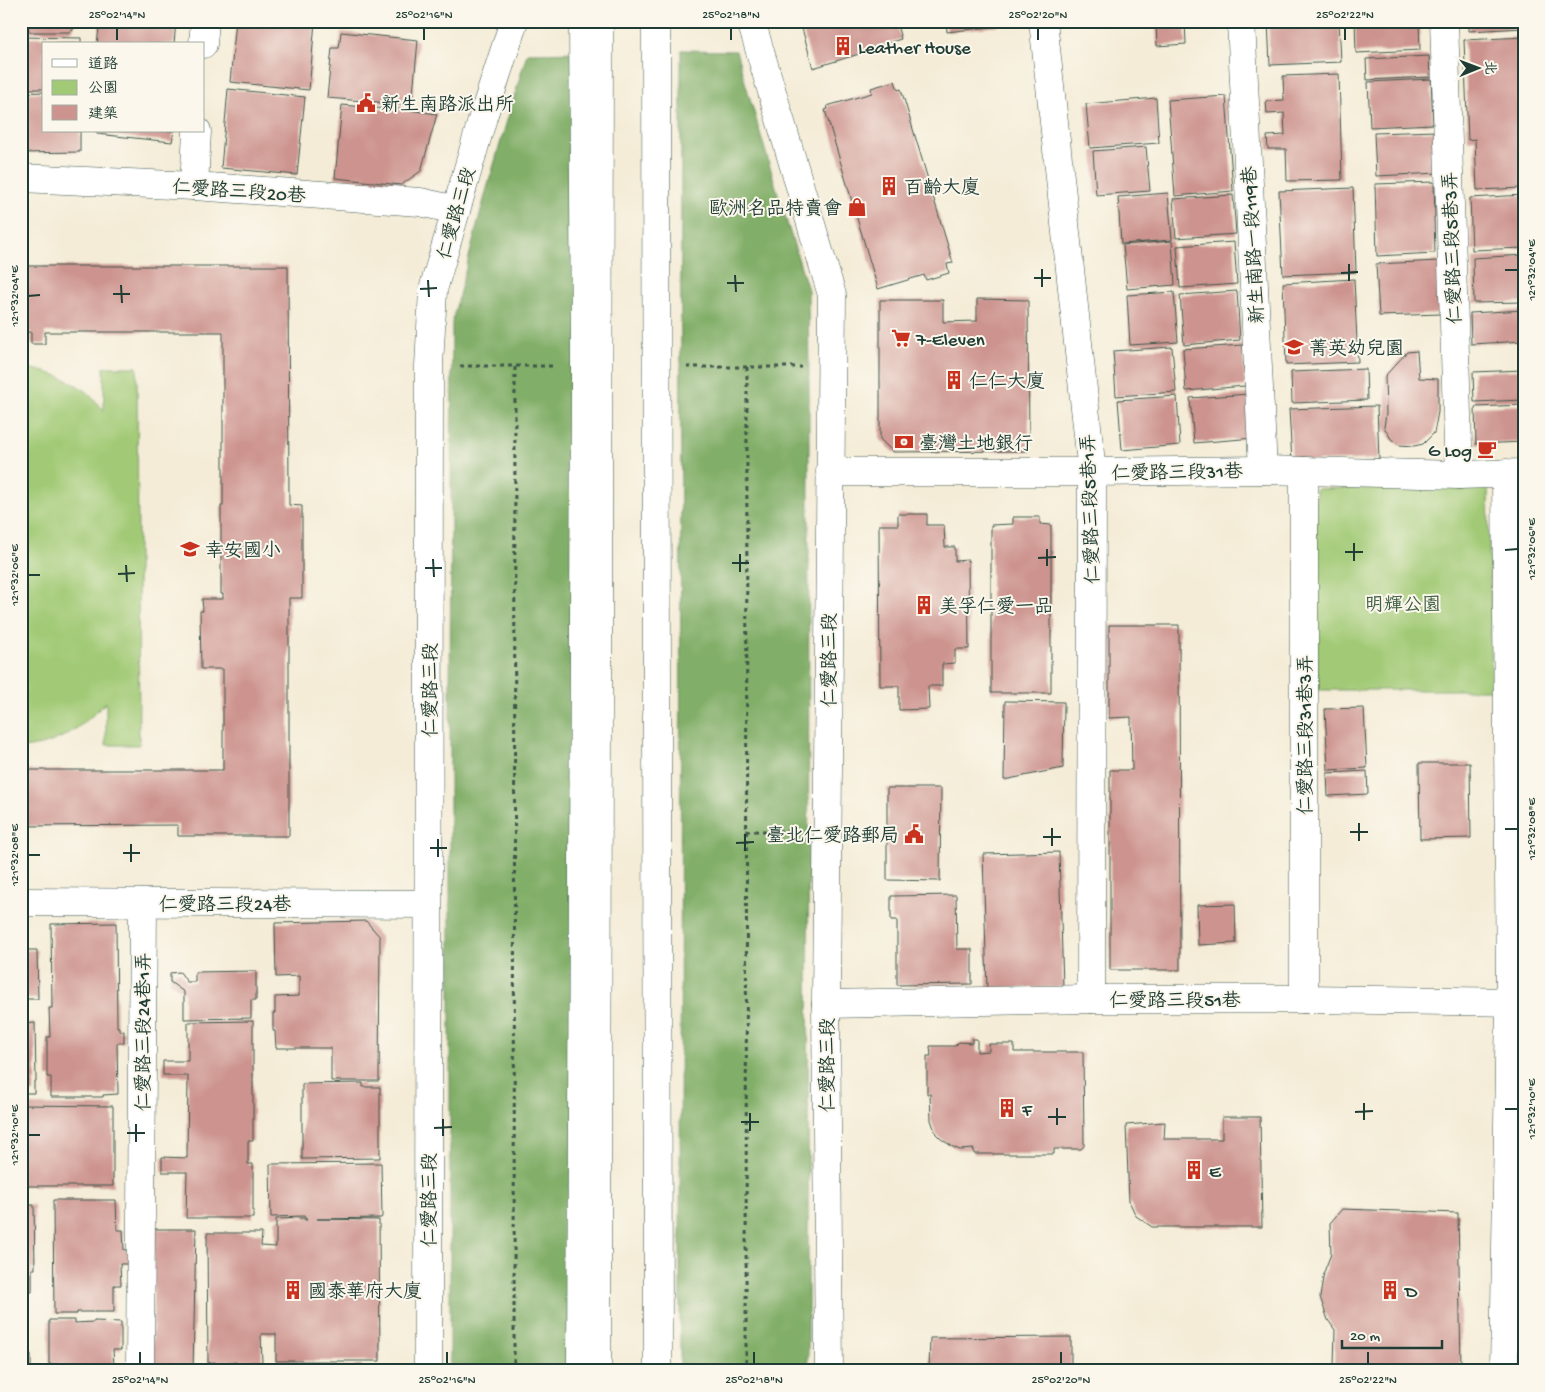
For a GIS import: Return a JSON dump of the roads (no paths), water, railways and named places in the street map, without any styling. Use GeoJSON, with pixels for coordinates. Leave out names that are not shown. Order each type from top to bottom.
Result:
{"type":"FeatureCollection","features":[{"type":"Feature","properties":{"kind":"main road"},"geometry":{"type":"LineString","coordinates":[[203,42],[204,21]]}},
{"type":"Feature","properties":{"kind":"main road","name":"仁愛路三段"},"geometry":{"type":"LineString","coordinates":[[428,1371],[429,366],[432,290],[482,117],[514,21]]}},
{"type":"Feature","properties":{"kind":"main road"},"geometry":{"type":"LineString","coordinates":[[581,1371],[585,367],[583,21]]}},
{"type":"Feature","properties":{"kind":"main road"},"geometry":{"type":"LineString","coordinates":[[597,1371],[599,21]]}},
{"type":"Feature","properties":{"kind":"main road"},"geometry":{"type":"LineString","coordinates":[[656,21],[658,1371]]}},
{"type":"Feature","properties":{"kind":"main road","name":"仁愛路三段"},"geometry":{"type":"LineString","coordinates":[[750,21],[832,295],[826,1004],[829,1371]]}},
{"type":"Feature","properties":{"kind":"main road","name":"仁愛路三段5巷1弄"},"geometry":{"type":"LineString","coordinates":[[1043,21],[1092,472],[1092,999]]}},
{"type":"Feature","properties":{"kind":"main road","name":"新生南路一段119巷"},"geometry":{"type":"LineString","coordinates":[[1241,21],[1264,470]]}},
{"type":"Feature","properties":{"kind":"main road","name":"仁愛路三段5巷3弄"},"geometry":{"type":"LineString","coordinates":[[1444,21],[1459,475]]}},
{"type":"Feature","properties":{"kind":"main road"},"geometry":{"type":"LineString","coordinates":[[194,186],[197,132]]}},
{"type":"Feature","properties":{"kind":"main road","name":"仁愛路三段20巷"},"geometry":{"type":"LineString","coordinates":[[21,178],[194,186],[420,202],[456,210]]}},
{"type":"Feature","properties":{"kind":"main road","name":"仁愛路三段31巷"},"geometry":{"type":"LineString","coordinates":[[830,472],[1264,470],[1459,475],[1515,473]]}},
{"type":"Feature","properties":{"kind":"main road","name":"仁愛路三段31巷3弄"},"geometry":{"type":"LineString","coordinates":[[1304,471],[1304,999]]}},
{"type":"Feature","properties":{"kind":"main road"},"geometry":{"type":"LineString","coordinates":[[1504,1371],[1517,1002],[1515,473]]}},
{"type":"Feature","properties":{"kind":"main road","name":"仁愛路三段24巷"},"geometry":{"type":"LineString","coordinates":[[21,902],[428,904]]}},
{"type":"Feature","properties":{"kind":"main road","name":"仁愛路三段24巷1弄"},"geometry":{"type":"LineString","coordinates":[[140,1371],[143,903]]}},
{"type":"Feature","properties":{"kind":"main road","name":"仁愛路三段51巷"},"geometry":{"type":"LineString","coordinates":[[826,1004],[1092,999],[1517,1002]]}},
{"type":"Feature","properties":{"kind":"place","name":"Leather House"},"geometry":{"type":"Point","coordinates":[843,46]}},
{"type":"Feature","properties":{"kind":"place","name":"新生南路派出所"},"geometry":{"type":"Point","coordinates":[366,103]}},
{"type":"Feature","properties":{"kind":"place","name":"百齡大廈"},"geometry":{"type":"Point","coordinates":[889,186]}},
{"type":"Feature","properties":{"kind":"place","name":"歐洲名品特賣會"},"geometry":{"type":"Point","coordinates":[857,207]}},
{"type":"Feature","properties":{"kind":"place","name":"7-Eleven"},"geometry":{"type":"Point","coordinates":[901,338]}},
{"type":"Feature","properties":{"kind":"place","name":"菁英幼兒園"},"geometry":{"type":"Point","coordinates":[1294,347]}},
{"type":"Feature","properties":{"kind":"place","name":"仁仁大廈"},"geometry":{"type":"Point","coordinates":[954,380]}},
{"type":"Feature","properties":{"kind":"place","name":"臺灣土地銀行"},"geometry":{"type":"Point","coordinates":[904,442]}},
{"type":"Feature","properties":{"kind":"place","name":"G Log"},"geometry":{"type":"Point","coordinates":[1487,449]}},
{"type":"Feature","properties":{"kind":"place","name":"幸安國小"},"geometry":{"type":"Point","coordinates":[190,549]}},
{"type":"Feature","properties":{"kind":"place","name":"美孚仁愛一品"},"geometry":{"type":"Point","coordinates":[924,605]}},
{"type":"Feature","properties":{"kind":"place","name":"臺北仁愛路郵局"},"geometry":{"type":"Point","coordinates":[914,834]}},
{"type":"Feature","properties":{"kind":"place","name":"F"},"geometry":{"type":"Point","coordinates":[1007,1108]}},
{"type":"Feature","properties":{"kind":"place","name":"E"},"geometry":{"type":"Point","coordinates":[1194,1170]}},
{"type":"Feature","properties":{"kind":"place","name":"國泰華府大廈"},"geometry":{"type":"Point","coordinates":[293,1290]}},
{"type":"Feature","properties":{"kind":"place","name":"D"},"geometry":{"type":"Point","coordinates":[1390,1290]}},
{"type":"Feature","properties":{"kind":"park label","name":"明輝公園"},"geometry":{"type":"Point","coordinates":[1403,603]}}]}
